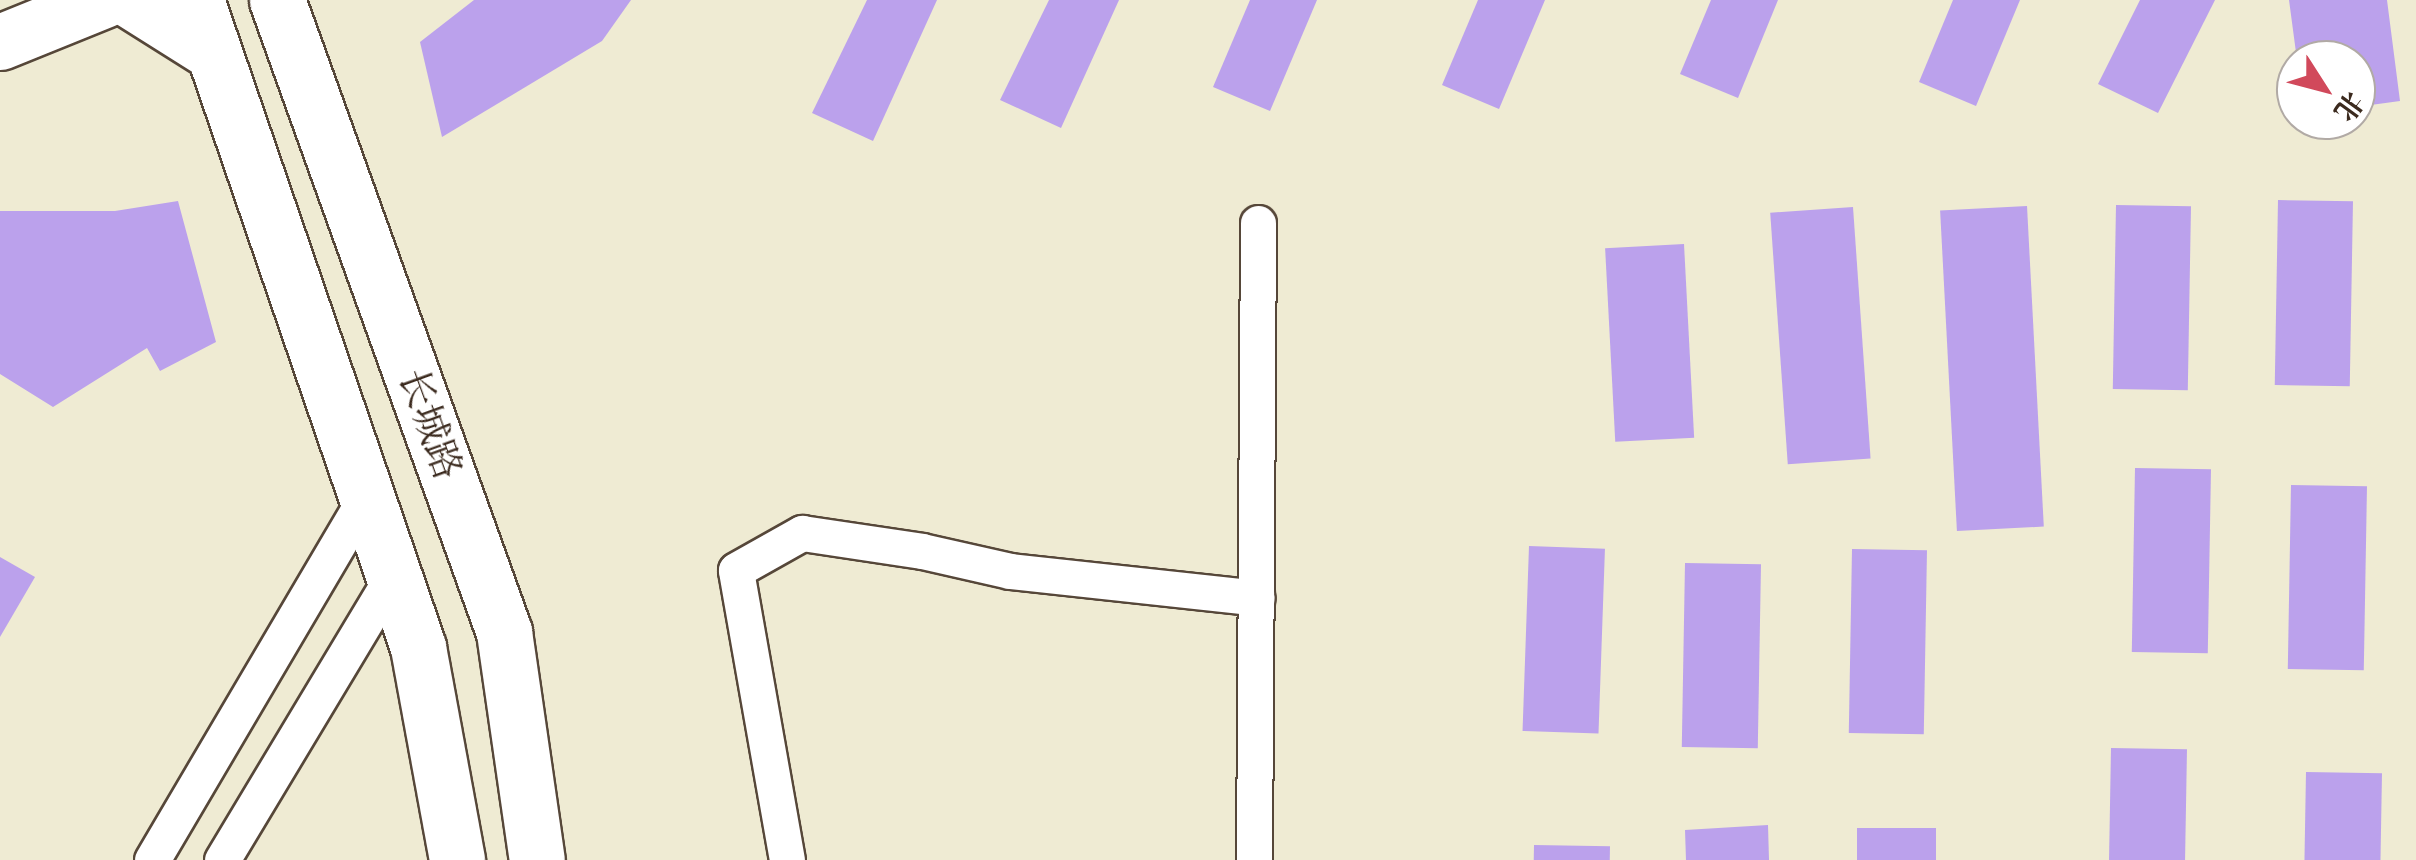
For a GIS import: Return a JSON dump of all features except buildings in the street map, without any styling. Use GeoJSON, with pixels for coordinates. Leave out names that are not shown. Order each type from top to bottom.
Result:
{"type":"FeatureCollection","features":[{"type":"Feature","properties":{"kind":"main road"},"geometry":{"type":"LineString","coordinates":[[0,42],[104,0]]}},
{"type":"Feature","properties":{"kind":"main road"},"geometry":{"type":"LineString","coordinates":[[130,0],[214,54]]}},
{"type":"Feature","properties":{"kind":"main road"},"geometry":{"type":"LineString","coordinates":[[196,0],[418,646],[457,860]]}},
{"type":"Feature","properties":{"kind":"main road","name":"长城路"},"geometry":{"type":"LineString","coordinates":[[278,0],[504,632],[536,860]]}},
{"type":"Feature","properties":{"kind":"street"},"geometry":{"type":"LineString","coordinates":[[1254,860],[1258,223]]}},
{"type":"Feature","properties":{"kind":"street"},"geometry":{"type":"LineString","coordinates":[[152,860],[366,496]]}},
{"type":"Feature","properties":{"kind":"street"},"geometry":{"type":"LineString","coordinates":[[787,860],[736,570],[802,533],[922,550],[1010,571],[1256,598]]}},
{"type":"Feature","properties":{"kind":"street"},"geometry":{"type":"LineString","coordinates":[[222,860],[393,575]]}}]}
